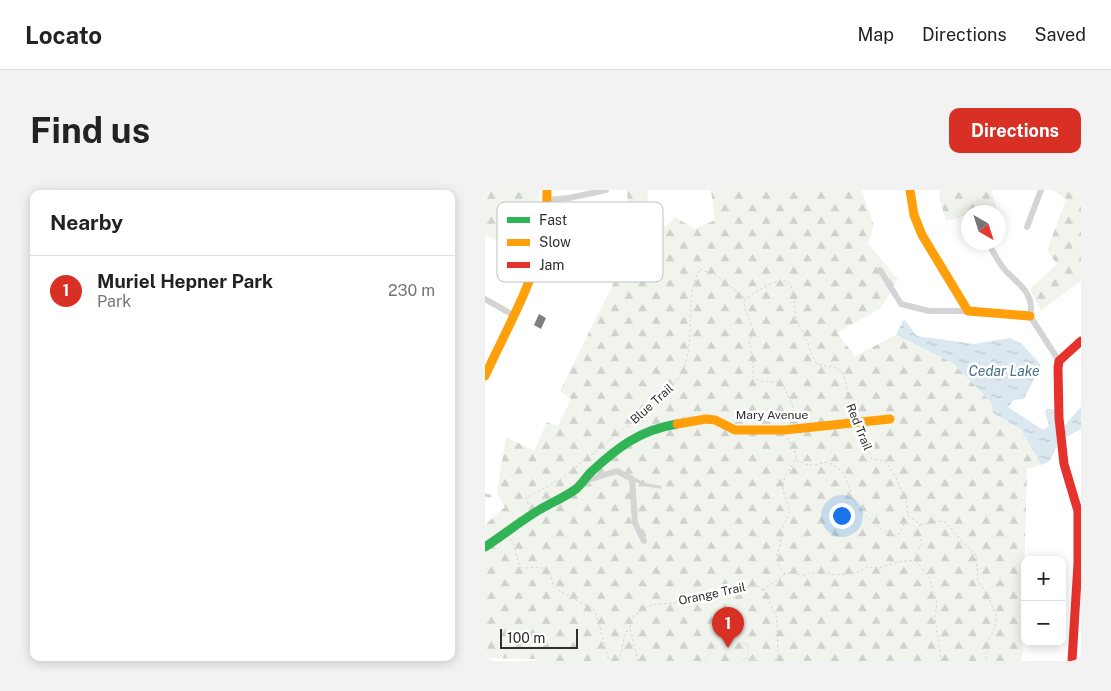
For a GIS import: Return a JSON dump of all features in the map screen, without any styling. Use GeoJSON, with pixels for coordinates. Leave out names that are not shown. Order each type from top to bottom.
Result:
{"type":"FeatureCollection","features":[{"type":"Feature","properties":{"kind":"street"},"geometry":{"type":"LineString","coordinates":[[547,190],[547,200],[569,198],[606,190]]}},
{"type":"Feature","properties":{"kind":"street"},"geometry":{"type":"LineString","coordinates":[[909,190],[911,208],[918,228],[962,304],[968,311]]}},
{"type":"Feature","properties":{"kind":"street"},"geometry":{"type":"LineString","coordinates":[[1027,227],[1041,190]]}},
{"type":"Feature","properties":{"kind":"street"},"geometry":{"type":"LineString","coordinates":[[993,250],[1004,268],[1029,296],[1031,318],[1059,361]]}},
{"type":"Feature","properties":{"kind":"street"},"geometry":{"type":"LineString","coordinates":[[879,270],[901,304],[929,311],[968,311],[1031,318]]}},
{"type":"Feature","properties":{"kind":"street"},"geometry":{"type":"LineString","coordinates":[[485,376],[528,282]]}},
{"type":"Feature","properties":{"kind":"street"},"geometry":{"type":"LineString","coordinates":[[485,299],[513,315]]}},
{"type":"Feature","properties":{"kind":"street"},"geometry":{"type":"LineString","coordinates":[[1072,661],[1078,564],[1078,511],[1064,464],[1060,430],[1058,368],[1059,361],[1081,341]]}},
{"type":"Feature","properties":{"kind":"street","name":"Mary Avenue"},"geometry":{"type":"LineString","coordinates":[[485,547],[585,481],[589,474],[620,447],[637,436],[659,427],[706,418],[715,420],[735,430],[790,429],[890,419]]}},
{"type":"Feature","properties":{"kind":"street"},"geometry":{"type":"LineString","coordinates":[[585,481],[617,471],[632,479],[635,523],[644,541]]}},
{"type":"Feature","properties":{"kind":"lane"},"geometry":{"type":"LineString","coordinates":[[632,479],[647,485],[660,487]]}},
{"type":"Feature","properties":{"kind":"path","name":"Blue Trail"},"geometry":{"type":"LineString","coordinates":[[530,516],[526,498],[561,479],[657,401],[676,382],[687,358],[692,291],[700,269],[717,276],[745,299]]}},
{"type":"Feature","properties":{"kind":"path","name":"Red Trail"},"geometry":{"type":"LineString","coordinates":[[745,299],[777,281],[787,282],[792,287],[797,321],[806,338],[813,359],[817,364],[841,370],[845,381],[848,406],[861,430],[872,459],[885,461],[894,474],[906,500],[908,516]]}},
{"type":"Feature","properties":{"kind":"path"},"geometry":{"type":"LineString","coordinates":[[745,299],[744,307],[753,326],[749,342],[753,359],[753,376],[759,382],[779,382],[783,384],[796,419],[787,437],[795,451],[796,460],[786,473],[783,486],[790,511],[781,531],[777,560],[780,569],[785,574]]}},
{"type":"Feature","properties":{"kind":"path"},"geometry":{"type":"LineString","coordinates":[[796,460],[809,466],[816,466],[827,462],[833,465],[846,477],[857,506],[874,523],[894,536],[899,533],[908,516],[923,525],[938,521],[945,522],[976,555],[978,581],[988,596],[996,615],[995,628],[986,646],[986,661]]}},
{"type":"Feature","properties":{"kind":"path"},"geometry":{"type":"LineString","coordinates":[[919,524],[918,531],[922,544],[917,553],[916,560],[929,577],[937,602],[935,617],[941,661]]}},
{"type":"Feature","properties":{"kind":"path"},"geometry":{"type":"LineString","coordinates":[[507,532],[516,548],[518,560],[522,568],[545,569],[549,572],[553,586],[556,589],[597,613],[609,661]]}},
{"type":"Feature","properties":{"kind":"path"},"geometry":{"type":"LineString","coordinates":[[763,590],[785,574],[796,573],[803,575],[812,573],[834,575],[857,573],[866,568],[879,568],[898,562],[916,560]]}},
{"type":"Feature","properties":{"kind":"path","name":"Orange Trail"},"geometry":{"type":"LineString","coordinates":[[630,628],[633,617],[651,605],[701,598],[748,586],[759,587],[763,590],[777,618],[778,655],[775,661]]}},
{"type":"Feature","properties":{"kind":"path"},"geometry":{"type":"LineString","coordinates":[[618,661],[622,655],[626,631],[630,628],[638,661]]}},
{"type":"Feature","properties":{"kind":"green space"},"geometry":{"type":"Polygon","coordinates":[[[485,190],[540,190],[539,202],[497,202],[497,241],[485,235],[485,190]]]}},
{"type":"Feature","properties":{"kind":"green space"},"geometry":{"type":"Polygon","coordinates":[[[627,190],[647,190],[648,202],[628,202],[627,190]]]}},
{"type":"Feature","properties":{"kind":"green space"},"geometry":{"type":"Polygon","coordinates":[[[711,190],[861,190],[874,225],[868,244],[898,279],[881,308],[837,333],[855,356],[896,335],[953,363],[991,402],[994,413],[1021,429],[1041,465],[1027,469],[1025,556],[1021,556],[1022,661],[536,661],[536,659],[485,658],[485,525],[505,507],[497,492],[506,437],[534,451],[547,422],[558,426],[571,399],[560,391],[614,282],[663,282],[663,225],[666,226],[675,217],[695,229],[715,220],[711,190]]]}},
{"type":"Feature","properties":{"kind":"green space"},"geometry":{"type":"Polygon","coordinates":[[[941,190],[991,190],[996,205],[961,205],[961,217],[946,221],[939,197],[941,190]]]}},
{"type":"Feature","properties":{"kind":"green space"},"geometry":{"type":"Polygon","coordinates":[[[1053,190],[1081,190],[1081,281],[1041,311],[1030,289],[1057,264],[1047,251],[1066,199],[1053,190]]]}},
{"type":"Feature","properties":{"kind":"water","name":"Cedar Lake"},"geometry":{"type":"Polygon","coordinates":[[[904,319],[917,336],[974,344],[1010,338],[1021,343],[1041,365],[1024,399],[1014,400],[1008,407],[1043,430],[1049,426],[1046,409],[1053,409],[1056,413],[1055,425],[1058,429],[1063,427],[1081,407],[1081,429],[1066,437],[1063,433],[1050,461],[1041,465],[1021,429],[993,413],[991,402],[953,363],[896,335],[904,319]]]}},
{"type":"Feature","properties":{"kind":"building"},"geometry":{"type":"Polygon","coordinates":[[[539,314],[546,318],[541,329],[534,325],[539,314]]]}},
{"type":"Feature","properties":{"kind":"waterway"},"geometry":{"type":"LineString","coordinates":[[705,661],[715,647],[724,643],[748,645],[748,659]]}},
{"type":"Feature","properties":{"kind":"waterway"},"geometry":{"type":"LineString","coordinates":[[740,661],[746,658],[760,661]]}},
{"type":"Feature","properties":{"kind":"traffic: fast"},"geometry":{"type":"LineString","coordinates":[[485,547],[532,514],[576,489],[591,472],[620,447],[641,435],[677,424]]}},
{"type":"Feature","properties":{"kind":"traffic: slow"},"geometry":{"type":"LineString","coordinates":[[546,202],[547,190]]}},
{"type":"Feature","properties":{"kind":"traffic: slow"},"geometry":{"type":"LineString","coordinates":[[910,190],[914,215],[922,235],[968,311],[1030,316]]}},
{"type":"Feature","properties":{"kind":"traffic: slow"},"geometry":{"type":"LineString","coordinates":[[485,376],[528,282]]}},
{"type":"Feature","properties":{"kind":"traffic: slow"},"geometry":{"type":"LineString","coordinates":[[677,424],[706,419],[715,420],[735,430],[785,430],[890,419]]}},
{"type":"Feature","properties":{"kind":"traffic: jam"},"geometry":{"type":"LineString","coordinates":[[1072,661],[1078,563],[1078,511],[1064,464],[1059,418],[1058,368],[1059,361],[1081,341]]}},
{"type":"Feature","properties":{"kind":"place","name":"Muriel Hepner Park"},"geometry":{"type":"Point","coordinates":[728,648]}}]}
